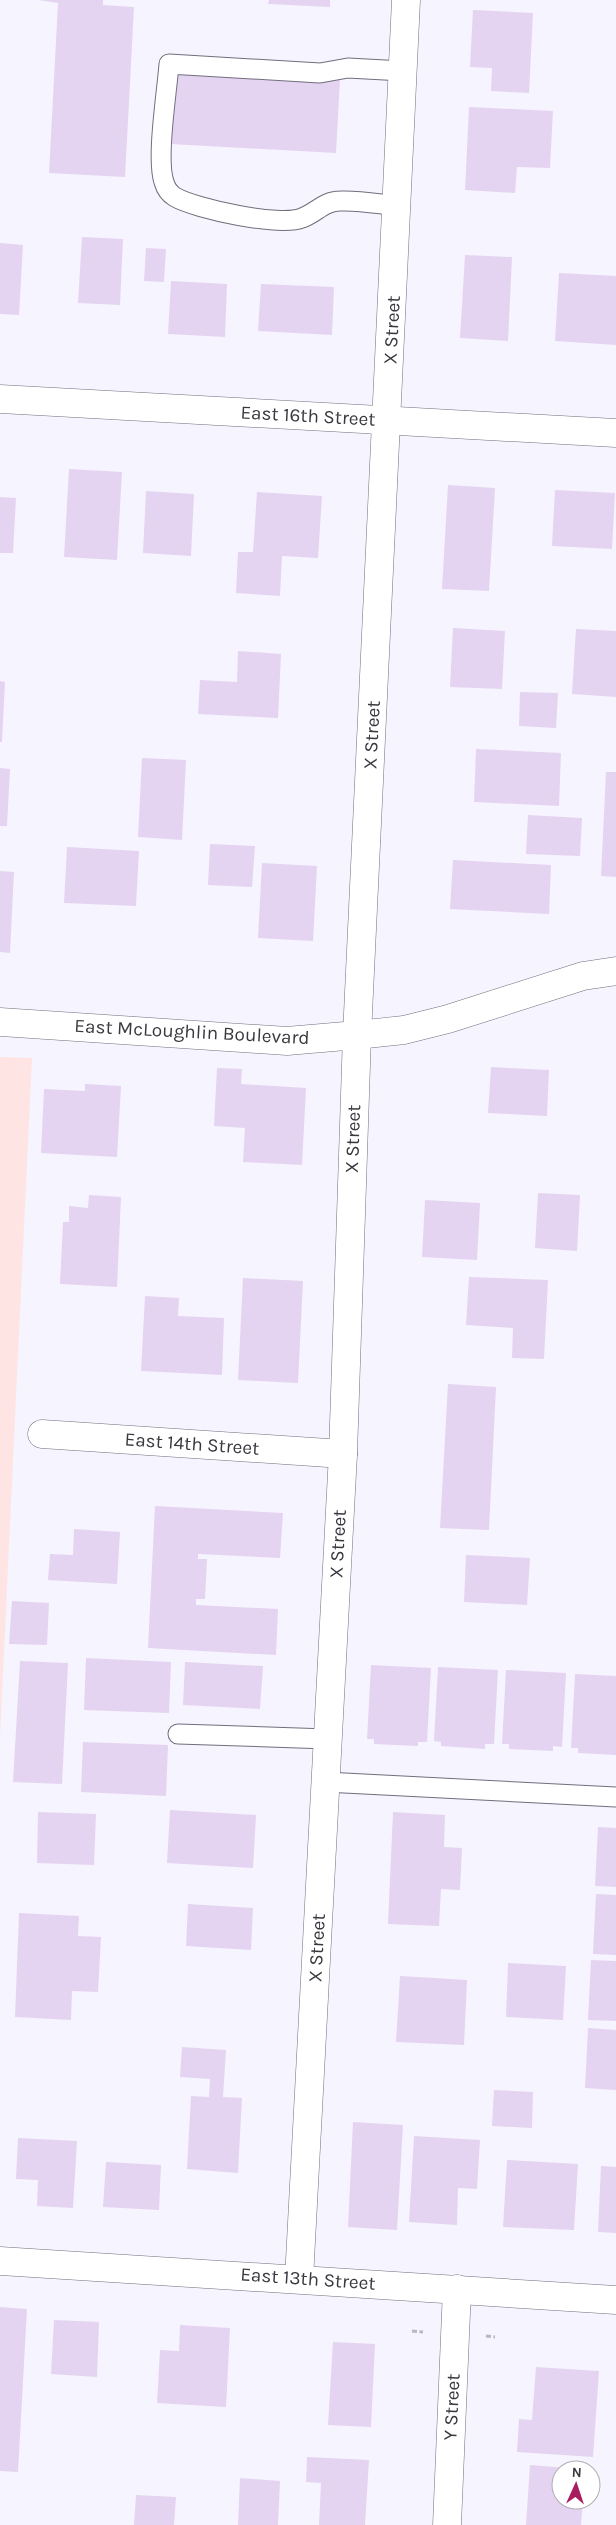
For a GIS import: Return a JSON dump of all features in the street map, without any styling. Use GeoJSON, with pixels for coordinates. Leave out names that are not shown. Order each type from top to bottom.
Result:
{"type":"FeatureCollection","features":[{"type":"Feature","properties":{"kind":"street","name":"X Street"},"geometry":{"type":"LineString","coordinates":[[299,2278],[343,1454],[356,1035],[388,421],[406,0]]}},
{"type":"Feature","properties":{"kind":"street","name":"East 16th Street"},"geometry":{"type":"LineString","coordinates":[[0,400],[616,433]]}},
{"type":"Feature","properties":{"kind":"street","name":"East McLoughlin Boulevard"},"geometry":{"type":"LineString","coordinates":[[0,1022],[288,1041],[404,1030],[448,1019],[583,976],[616,970]]}},
{"type":"Feature","properties":{"kind":"street","name":"East 14th Street"},"geometry":{"type":"LineString","coordinates":[[42,1434],[343,1454]]}},
{"type":"Feature","properties":{"kind":"street","name":"East 13th Street"},"geometry":{"type":"LineString","coordinates":[[0,2261],[299,2278],[616,2300]]}},
{"type":"Feature","properties":{"kind":"street","name":"Y Street"},"geometry":{"type":"LineString","coordinates":[[447,2525],[457,2289]]}},
{"type":"Feature","properties":{"kind":"lane"},"geometry":{"type":"LineString","coordinates":[[397,206],[338,201],[325,204],[302,218],[285,220],[238,216],[187,202],[174,196],[163,180],[161,162],[169,64],[320,73],[348,68],[403,71]]}},
{"type":"Feature","properties":{"kind":"lane"},"geometry":{"type":"LineString","coordinates":[[178,1734],[328,1739]]}},
{"type":"Feature","properties":{"kind":"lane"},"geometry":{"type":"LineString","coordinates":[[325,1782],[616,1797]]}},
{"type":"Feature","properties":{"kind":"path"},"geometry":{"type":"LineString","coordinates":[[412,2331],[424,2332]]}},
{"type":"Feature","properties":{"kind":"shaded area"},"geometry":{"type":"Polygon","coordinates":[[[0,1057],[32,1058],[0,1737],[0,1057]]]}},
{"type":"Feature","properties":{"kind":"building"},"geometry":{"type":"Polygon","coordinates":[[[38,0],[103,0],[103,5],[134,7],[125,177],[49,173],[58,3],[38,0]]]}},
{"type":"Feature","properties":{"kind":"building"},"geometry":{"type":"Polygon","coordinates":[[[269,0],[330,0],[330,7],[268,4],[269,0]]]}},
{"type":"Feature","properties":{"kind":"building"},"geometry":{"type":"Polygon","coordinates":[[[473,10],[533,13],[529,93],[491,91],[492,68],[470,67],[473,10]]]}},
{"type":"Feature","properties":{"kind":"building"},"geometry":{"type":"Polygon","coordinates":[[[175,70],[340,79],[336,153],[171,144],[175,70]]]}},
{"type":"Feature","properties":{"kind":"building"},"geometry":{"type":"Polygon","coordinates":[[[469,107],[553,111],[550,168],[517,167],[515,193],[465,190],[469,107]]]}},
{"type":"Feature","properties":{"kind":"building"},"geometry":{"type":"Polygon","coordinates":[[[82,237],[123,239],[120,305],[78,303],[82,237]]]}},
{"type":"Feature","properties":{"kind":"building"},"geometry":{"type":"Polygon","coordinates":[[[0,243],[23,245],[19,315],[0,314],[0,243]]]}},
{"type":"Feature","properties":{"kind":"building"},"geometry":{"type":"Polygon","coordinates":[[[146,248],[166,249],[164,282],[144,281],[146,248]]]}},
{"type":"Feature","properties":{"kind":"building"},"geometry":{"type":"Polygon","coordinates":[[[465,255],[512,257],[508,341],[460,338],[465,255]]]}},
{"type":"Feature","properties":{"kind":"building"},"geometry":{"type":"Polygon","coordinates":[[[559,273],[616,276],[616,345],[555,341],[559,273]]]}},
{"type":"Feature","properties":{"kind":"building"},"geometry":{"type":"Polygon","coordinates":[[[171,281],[227,284],[225,337],[168,334],[171,281]]]}},
{"type":"Feature","properties":{"kind":"building"},"geometry":{"type":"Polygon","coordinates":[[[261,284],[334,287],[332,335],[258,331],[261,284]]]}},
{"type":"Feature","properties":{"kind":"building"},"geometry":{"type":"Polygon","coordinates":[[[69,469],[122,472],[117,560],[64,557],[69,469]]]}},
{"type":"Feature","properties":{"kind":"building"},"geometry":{"type":"Polygon","coordinates":[[[448,485],[495,488],[489,591],[442,589],[448,485]]]}},
{"type":"Feature","properties":{"kind":"building"},"geometry":{"type":"Polygon","coordinates":[[[555,490],[615,493],[612,549],[552,546],[555,490]]]}},
{"type":"Feature","properties":{"kind":"building"},"geometry":{"type":"Polygon","coordinates":[[[146,491],[194,494],[191,556],[143,553],[146,491]]]}},
{"type":"Feature","properties":{"kind":"building"},"geometry":{"type":"Polygon","coordinates":[[[257,492],[322,496],[318,558],[282,556],[280,596],[236,593],[238,552],[253,552],[257,492]]]}},
{"type":"Feature","properties":{"kind":"building"},"geometry":{"type":"Polygon","coordinates":[[[0,497],[16,498],[13,553],[0,553],[0,497]]]}},
{"type":"Feature","properties":{"kind":"building"},"geometry":{"type":"Polygon","coordinates":[[[453,628],[505,631],[502,689],[450,687],[453,628]]]}},
{"type":"Feature","properties":{"kind":"building"},"geometry":{"type":"Polygon","coordinates":[[[576,629],[616,631],[616,697],[572,694],[576,629]]]}},
{"type":"Feature","properties":{"kind":"building"},"geometry":{"type":"Polygon","coordinates":[[[238,651],[281,654],[278,718],[198,714],[200,680],[237,682],[238,651]]]}},
{"type":"Feature","properties":{"kind":"building"},"geometry":{"type":"Polygon","coordinates":[[[0,681],[5,682],[2,742],[0,742],[0,681]]]}},
{"type":"Feature","properties":{"kind":"building"},"geometry":{"type":"Polygon","coordinates":[[[520,692],[558,693],[556,728],[519,726],[520,692]]]}},
{"type":"Feature","properties":{"kind":"building"},"geometry":{"type":"Polygon","coordinates":[[[476,749],[561,753],[559,806],[474,802],[476,749]]]}},
{"type":"Feature","properties":{"kind":"building"},"geometry":{"type":"Polygon","coordinates":[[[142,758],[186,760],[182,840],[138,837],[142,758]]]}},
{"type":"Feature","properties":{"kind":"building"},"geometry":{"type":"Polygon","coordinates":[[[0,768],[10,769],[7,826],[0,826],[0,768]]]}},
{"type":"Feature","properties":{"kind":"building"},"geometry":{"type":"Polygon","coordinates":[[[606,772],[616,772],[616,877],[601,876],[606,772]]]}},
{"type":"Feature","properties":{"kind":"building"},"geometry":{"type":"Polygon","coordinates":[[[528,815],[582,818],[580,856],[526,854],[528,815]]]}},
{"type":"Feature","properties":{"kind":"building"},"geometry":{"type":"Polygon","coordinates":[[[210,844],[255,846],[252,887],[208,885],[210,844]]]}},
{"type":"Feature","properties":{"kind":"building"},"geometry":{"type":"Polygon","coordinates":[[[67,847],[139,851],[136,906],[64,903],[67,847]]]}},
{"type":"Feature","properties":{"kind":"building"},"geometry":{"type":"Polygon","coordinates":[[[453,860],[551,865],[549,914],[450,909],[453,860]]]}},
{"type":"Feature","properties":{"kind":"building"},"geometry":{"type":"Polygon","coordinates":[[[262,863],[317,866],[313,941],[258,938],[262,863]]]}},
{"type":"Feature","properties":{"kind":"building"},"geometry":{"type":"Polygon","coordinates":[[[0,871],[14,872],[10,953],[0,952],[0,871]]]}},
{"type":"Feature","properties":{"kind":"building"},"geometry":{"type":"Polygon","coordinates":[[[491,1067],[549,1070],[547,1116],[488,1113],[491,1067]]]}},
{"type":"Feature","properties":{"kind":"building"},"geometry":{"type":"Polygon","coordinates":[[[217,1068],[242,1069],[241,1084],[306,1088],[302,1165],[243,1162],[245,1128],[214,1126],[217,1068]]]}},
{"type":"Feature","properties":{"kind":"building"},"geometry":{"type":"Polygon","coordinates":[[[85,1084],[121,1086],[117,1157],[41,1153],[44,1089],[85,1091],[85,1084]]]}},
{"type":"Feature","properties":{"kind":"building"},"geometry":{"type":"Polygon","coordinates":[[[538,1193],[580,1195],[577,1251],[535,1248],[538,1193]]]}},
{"type":"Feature","properties":{"kind":"building"},"geometry":{"type":"Polygon","coordinates":[[[89,1195],[121,1197],[117,1287],[60,1284],[63,1222],[69,1222],[69,1206],[88,1208],[89,1195]]]}},
{"type":"Feature","properties":{"kind":"building"},"geometry":{"type":"Polygon","coordinates":[[[425,1200],[480,1203],[477,1260],[422,1257],[425,1200]]]}},
{"type":"Feature","properties":{"kind":"building"},"geometry":{"type":"Polygon","coordinates":[[[469,1277],[548,1280],[544,1359],[512,1358],[513,1328],[466,1325],[469,1277]]]}},
{"type":"Feature","properties":{"kind":"building"},"geometry":{"type":"Polygon","coordinates":[[[243,1278],[303,1281],[298,1383],[238,1380],[243,1278]]]}},
{"type":"Feature","properties":{"kind":"building"},"geometry":{"type":"Polygon","coordinates":[[[145,1296],[179,1298],[178,1316],[224,1318],[222,1375],[141,1371],[145,1296]]]}},
{"type":"Feature","properties":{"kind":"building"},"geometry":{"type":"Polygon","coordinates":[[[448,1384],[496,1387],[489,1530],[440,1528],[448,1384]]]}},
{"type":"Feature","properties":{"kind":"building"},"geometry":{"type":"Polygon","coordinates":[[[155,1506],[283,1513],[280,1558],[198,1554],[198,1559],[207,1559],[205,1599],[196,1599],[196,1605],[278,1609],[276,1655],[148,1648],[155,1506]]]}},
{"type":"Feature","properties":{"kind":"building"},"geometry":{"type":"Polygon","coordinates":[[[74,1529],[120,1532],[117,1584],[48,1580],[50,1554],[73,1555],[74,1529]]]}},
{"type":"Feature","properties":{"kind":"building"},"geometry":{"type":"Polygon","coordinates":[[[466,1555],[530,1558],[527,1605],[464,1602],[466,1555]]]}},
{"type":"Feature","properties":{"kind":"building"},"geometry":{"type":"Polygon","coordinates":[[[12,1601],[49,1603],[47,1645],[9,1644],[12,1601]]]}},
{"type":"Feature","properties":{"kind":"building"},"geometry":{"type":"Polygon","coordinates":[[[86,1658],[171,1662],[169,1713],[84,1710],[86,1658]]]}},
{"type":"Feature","properties":{"kind":"building"},"geometry":{"type":"Polygon","coordinates":[[[20,1661],[68,1663],[62,1784],[13,1782],[20,1661]]]}},
{"type":"Feature","properties":{"kind":"building"},"geometry":{"type":"Polygon","coordinates":[[[185,1662],[263,1666],[260,1709],[183,1705],[185,1662]]]}},
{"type":"Feature","properties":{"kind":"building"},"geometry":{"type":"Polygon","coordinates":[[[371,1665],[431,1668],[427,1742],[418,1742],[418,1746],[374,1744],[374,1739],[367,1739],[371,1665]]]}},
{"type":"Feature","properties":{"kind":"building"},"geometry":{"type":"Polygon","coordinates":[[[438,1667],[498,1670],[494,1744],[485,1744],[485,1749],[441,1746],[441,1742],[434,1741],[438,1667]]]}},
{"type":"Feature","properties":{"kind":"building"},"geometry":{"type":"Polygon","coordinates":[[[506,1670],[566,1673],[562,1747],[553,1746],[553,1751],[509,1749],[509,1744],[502,1744],[506,1670]]]}},
{"type":"Feature","properties":{"kind":"building"},"geometry":{"type":"Polygon","coordinates":[[[575,1674],[616,1676],[616,1755],[578,1753],[578,1748],[571,1748],[575,1674]]]}},
{"type":"Feature","properties":{"kind":"building"},"geometry":{"type":"Polygon","coordinates":[[[83,1742],[168,1745],[166,1796],[81,1792],[83,1742]]]}},
{"type":"Feature","properties":{"kind":"building"},"geometry":{"type":"Polygon","coordinates":[[[170,1810],[256,1815],[253,1868],[167,1863],[170,1810]]]}},
{"type":"Feature","properties":{"kind":"building"},"geometry":{"type":"Polygon","coordinates":[[[38,1812],[96,1814],[94,1865],[37,1863],[38,1812]]]}},
{"type":"Feature","properties":{"kind":"building"},"geometry":{"type":"Polygon","coordinates":[[[393,1812],[445,1815],[444,1847],[462,1848],[460,1890],[441,1889],[439,1926],[388,1924],[393,1812]]]}},
{"type":"Feature","properties":{"kind":"building"},"geometry":{"type":"Polygon","coordinates":[[[598,1827],[616,1828],[616,1887],[595,1886],[598,1827]]]}},
{"type":"Feature","properties":{"kind":"building"},"geometry":{"type":"Polygon","coordinates":[[[596,1894],[616,1895],[616,1955],[593,1954],[596,1894]]]}},
{"type":"Feature","properties":{"kind":"building"},"geometry":{"type":"Polygon","coordinates":[[[188,1904],[253,1908],[251,1950],[186,1946],[188,1904]]]}},
{"type":"Feature","properties":{"kind":"building"},"geometry":{"type":"Polygon","coordinates":[[[19,1913],[79,1916],[78,1936],[101,1937],[98,1992],[72,1991],[71,2020],[15,2017],[19,1913]]]}},
{"type":"Feature","properties":{"kind":"building"},"geometry":{"type":"Polygon","coordinates":[[[591,1960],[616,1961],[616,2021],[588,2020],[591,1960]]]}},
{"type":"Feature","properties":{"kind":"building"},"geometry":{"type":"Polygon","coordinates":[[[508,1963],[566,1966],[563,2020],[506,2017],[508,1963]]]}},
{"type":"Feature","properties":{"kind":"building"},"geometry":{"type":"Polygon","coordinates":[[[400,1976],[467,1980],[464,2045],[396,2042],[400,1976]]]}},
{"type":"Feature","properties":{"kind":"building"},"geometry":{"type":"Polygon","coordinates":[[[588,2028],[616,2030],[616,2090],[585,2088],[588,2028]]]}},
{"type":"Feature","properties":{"kind":"building"},"geometry":{"type":"Polygon","coordinates":[[[182,2047],[226,2050],[223,2097],[242,2098],[238,2173],[187,2169],[191,2096],[209,2097],[210,2079],[180,2077],[182,2047]]]}},
{"type":"Feature","properties":{"kind":"building"},"geometry":{"type":"Polygon","coordinates":[[[494,2090],[533,2092],[532,2128],[492,2126],[494,2090]]]}},
{"type":"Feature","properties":{"kind":"building"},"geometry":{"type":"Polygon","coordinates":[[[353,2122],[403,2125],[397,2230],[348,2227],[353,2122]]]}},
{"type":"Feature","properties":{"kind":"building"},"geometry":{"type":"Polygon","coordinates":[[[414,2136],[480,2140],[477,2189],[458,2188],[457,2225],[409,2222],[414,2136]]]}},
{"type":"Feature","properties":{"kind":"building"},"geometry":{"type":"Polygon","coordinates":[[[18,2138],[77,2141],[73,2208],[37,2206],[38,2180],[16,2179],[18,2138]]]}},
{"type":"Feature","properties":{"kind":"building"},"geometry":{"type":"Polygon","coordinates":[[[507,2160],[578,2164],[574,2230],[503,2227],[507,2160]]]}},
{"type":"Feature","properties":{"kind":"building"},"geometry":{"type":"Polygon","coordinates":[[[106,2162],[161,2165],[159,2210],[103,2207],[106,2162]]]}},
{"type":"Feature","properties":{"kind":"building"},"geometry":{"type":"Polygon","coordinates":[[[601,2166],[616,2167],[616,2233],[598,2232],[601,2166]]]}},
{"type":"Feature","properties":{"kind":"building"},"geometry":{"type":"Polygon","coordinates":[[[0,2307],[27,2309],[18,2472],[0,2471],[0,2307]]]}},
{"type":"Feature","properties":{"kind":"building"},"geometry":{"type":"Polygon","coordinates":[[[54,2320],[99,2322],[97,2377],[51,2374],[54,2320]]]}},
{"type":"Feature","properties":{"kind":"building"},"geometry":{"type":"Polygon","coordinates":[[[180,2325],[230,2328],[226,2407],[157,2403],[160,2350],[179,2351],[180,2325]]]}},
{"type":"Feature","properties":{"kind":"building"},"geometry":{"type":"Polygon","coordinates":[[[333,2342],[375,2344],[371,2427],[328,2425],[333,2342]]]}},
{"type":"Feature","properties":{"kind":"building"},"geometry":{"type":"Polygon","coordinates":[[[536,2367],[599,2371],[593,2457],[517,2452],[519,2419],[532,2420],[536,2367]]]}},
{"type":"Feature","properties":{"kind":"building"},"geometry":{"type":"Polygon","coordinates":[[[307,2457],[369,2460],[365,2525],[319,2525],[321,2483],[306,2482],[307,2457]]]}},
{"type":"Feature","properties":{"kind":"building"},"geometry":{"type":"Polygon","coordinates":[[[530,2465],[551,2467],[551,2510],[582,2510],[581,2525],[526,2525],[530,2465]]]}},
{"type":"Feature","properties":{"kind":"building"},"geometry":{"type":"Polygon","coordinates":[[[240,2478],[280,2481],[278,2525],[238,2525],[240,2478]]]}},
{"type":"Feature","properties":{"kind":"building"},"geometry":{"type":"Polygon","coordinates":[[[136,2495],[176,2497],[174,2525],[134,2525],[136,2495]]]}}]}
